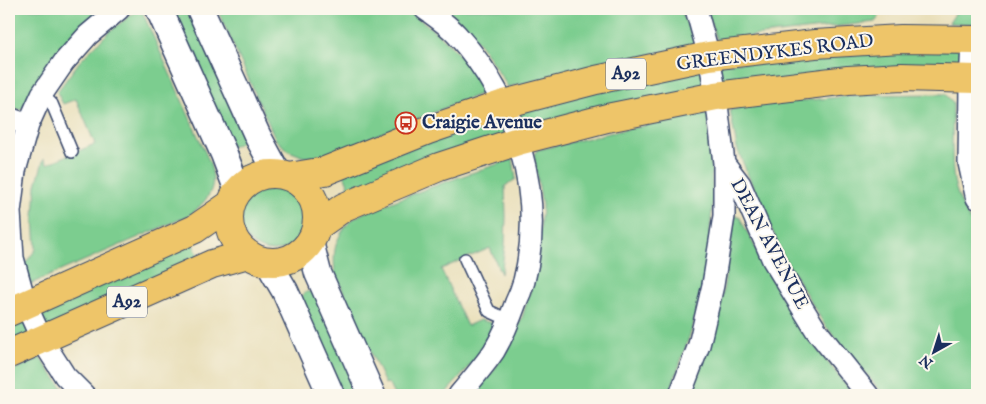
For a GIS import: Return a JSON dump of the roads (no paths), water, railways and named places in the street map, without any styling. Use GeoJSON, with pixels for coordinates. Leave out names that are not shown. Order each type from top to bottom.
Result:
{"type":"FeatureCollection","features":[{"type":"Feature","properties":{"kind":"highway","name":"GREENDYKES ROAD"},"geometry":{"type":"LineString","coordinates":[[17,308],[196,229],[234,198],[249,181],[263,175],[284,176],[325,171],[428,130],[504,104],[596,80],[710,56],[815,44],[901,39],[975,40]]}},
{"type":"Feature","properties":{"kind":"highway","name":"GREENDYKES ROAD"},"geometry":{"type":"LineString","coordinates":[[9,354],[212,264],[258,258],[280,262],[292,258],[302,251],[313,234],[344,207],[439,167],[518,141],[607,118],[716,96],[848,80],[902,77],[974,79]]}},
{"type":"Feature","properties":{"kind":"highway"},"geometry":{"type":"LineString","coordinates":[[284,176],[300,183],[314,202],[317,215],[313,234]]}},
{"type":"Feature","properties":{"kind":"highway"},"geometry":{"type":"LineString","coordinates":[[234,198],[229,218],[231,232],[238,244],[258,258]]}},
{"type":"Feature","properties":{"kind":"street"},"geometry":{"type":"LineString","coordinates":[[84,395],[65,376],[42,340],[17,308],[10,212],[18,122],[42,94],[64,62],[88,35],[119,9]]}},
{"type":"Feature","properties":{"kind":"street"},"geometry":{"type":"LineString","coordinates":[[159,9],[224,154],[234,198]]}},
{"type":"Feature","properties":{"kind":"street"},"geometry":{"type":"LineString","coordinates":[[200,9],[258,137],[284,176]]}},
{"type":"Feature","properties":{"kind":"street"},"geometry":{"type":"LineString","coordinates":[[425,9],[456,34],[483,66],[504,104],[518,141],[526,167],[529,194],[531,243],[524,282],[509,320],[494,350],[474,379],[459,395]]}},
{"type":"Feature","properties":{"kind":"street"},"geometry":{"type":"LineString","coordinates":[[680,395],[699,345],[713,285],[724,216],[724,163],[716,96],[710,56],[696,9]]}},
{"type":"Feature","properties":{"kind":"street"},"geometry":{"type":"LineString","coordinates":[[975,40],[969,164],[977,198]]}},
{"type":"Feature","properties":{"kind":"street","name":"DEAN AVENUE"},"geometry":{"type":"LineString","coordinates":[[724,163],[740,184],[773,260],[806,315],[868,395]]}},
{"type":"Feature","properties":{"kind":"street"},"geometry":{"type":"LineString","coordinates":[[313,234],[318,273],[372,395]]}},
{"type":"Feature","properties":{"kind":"street"},"geometry":{"type":"LineString","coordinates":[[258,258],[285,291],[331,395]]}},
{"type":"Feature","properties":{"kind":"lane"},"geometry":{"type":"LineString","coordinates":[[42,94],[52,104],[72,152]]}},
{"type":"Feature","properties":{"kind":"lane"},"geometry":{"type":"LineString","coordinates":[[466,259],[489,311],[509,320]]}},
{"type":"Feature","properties":{"kind":"place","name":"Craigie Avenue"},"geometry":{"type":"Point","coordinates":[406,123]}}]}
